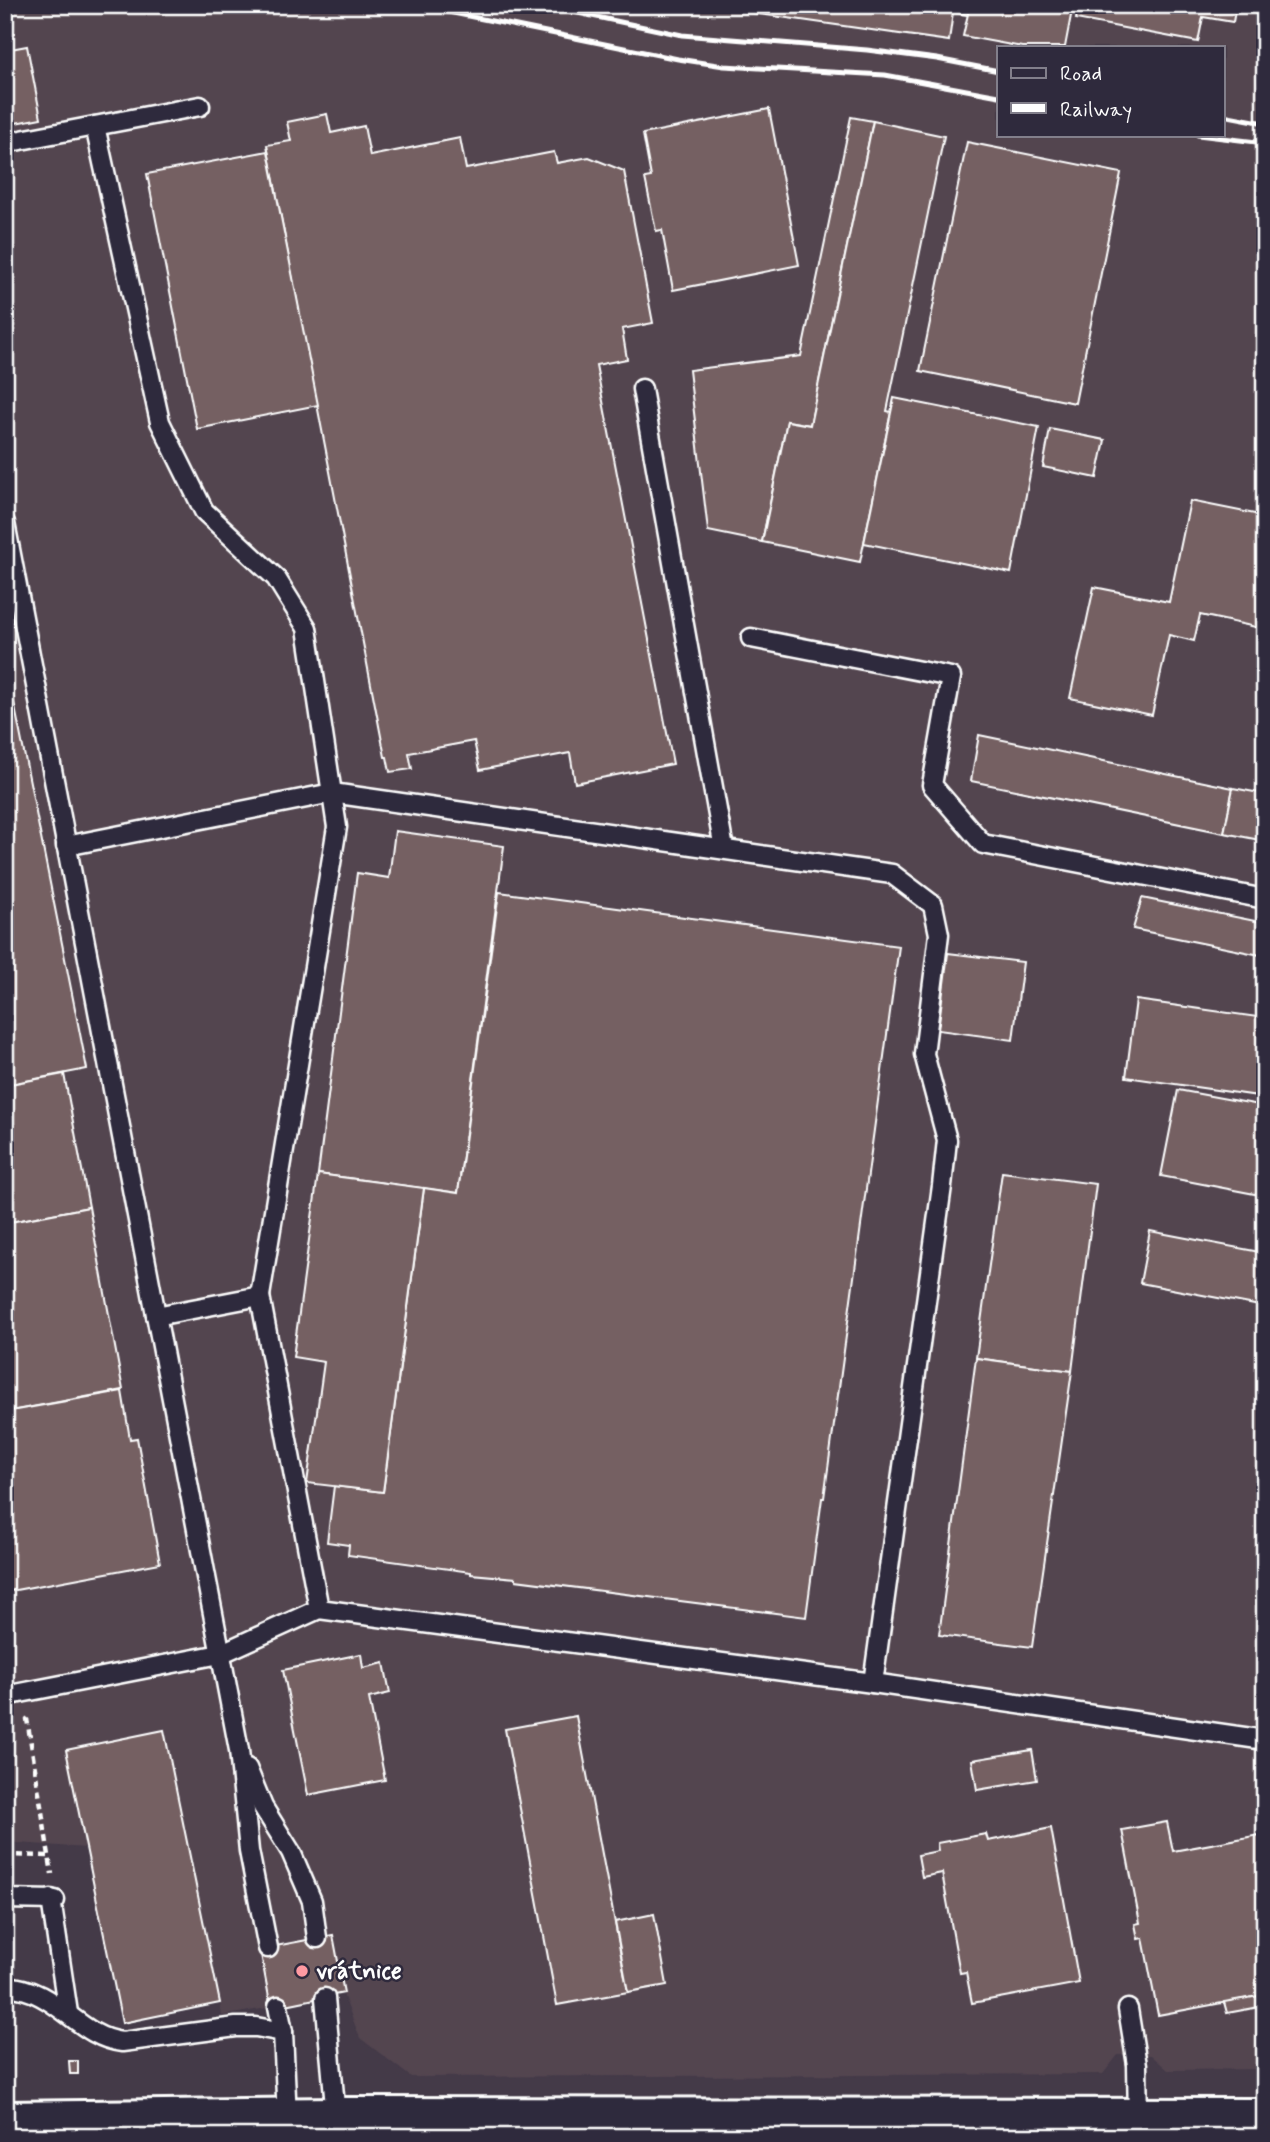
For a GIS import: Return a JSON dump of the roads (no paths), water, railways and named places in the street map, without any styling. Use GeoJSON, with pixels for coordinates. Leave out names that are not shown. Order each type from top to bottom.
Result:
{"type":"FeatureCollection","features":[{"type":"Feature","properties":{"kind":"main road"},"geometry":{"type":"LineString","coordinates":[[5,2121],[103,2129],[336,2117],[1138,2128],[1265,2118]]}},
{"type":"Feature","properties":{"kind":"lane"},"geometry":{"type":"LineString","coordinates":[[5,144],[200,106]]}},
{"type":"Feature","properties":{"kind":"lane"},"geometry":{"type":"LineString","coordinates":[[95,126],[160,422],[204,510],[276,578],[307,628],[332,793],[337,827],[260,1296],[319,1609]]}},
{"type":"Feature","properties":{"kind":"lane"},"geometry":{"type":"LineString","coordinates":[[642,389],[724,849]]}},
{"type":"Feature","properties":{"kind":"lane"},"geometry":{"type":"LineString","coordinates":[[5,523],[239,1750],[249,1851],[268,1948]]}},
{"type":"Feature","properties":{"kind":"lane"},"geometry":{"type":"LineString","coordinates":[[751,638],[951,677],[932,785],[984,844],[1265,899]]}},
{"type":"Feature","properties":{"kind":"lane"},"geometry":{"type":"LineString","coordinates":[[66,846],[332,793],[892,874],[933,905],[939,934],[924,1055],[947,1140],[873,1683]]}},
{"type":"Feature","properties":{"kind":"lane"},"geometry":{"type":"LineString","coordinates":[[156,1316],[260,1296]]}},
{"type":"Feature","properties":{"kind":"lane"},"geometry":{"type":"LineString","coordinates":[[5,1696],[220,1654],[319,1609],[873,1683],[1265,1740]]}},
{"type":"Feature","properties":{"kind":"lane"},"geometry":{"type":"LineString","coordinates":[[239,1750],[262,1807],[291,1852],[312,1900],[317,1938]]}},
{"type":"Feature","properties":{"kind":"lane"},"geometry":{"type":"LineString","coordinates":[[5,1899],[53,1899],[68,2013]]}},
{"type":"Feature","properties":{"kind":"lane"},"geometry":{"type":"LineString","coordinates":[[5,1986],[24,1987],[36,1992],[98,2035],[122,2042],[236,2027],[256,2027],[283,2032]]}},
{"type":"Feature","properties":{"kind":"lane"},"geometry":{"type":"LineString","coordinates":[[325,1997],[336,2117]]}},
{"type":"Feature","properties":{"kind":"lane"},"geometry":{"type":"LineString","coordinates":[[247,2137],[288,2118],[283,2032],[278,2006]]}},
{"type":"Feature","properties":{"kind":"lane"},"geometry":{"type":"LineString","coordinates":[[1128,2009],[1137,2065],[1138,2128]]}},
{"type":"Feature","properties":{"kind":"railway"},"geometry":{"type":"LineString","coordinates":[[414,5],[678,59],[724,66],[885,75],[997,96]]}},
{"type":"Feature","properties":{"kind":"railway"},"geometry":{"type":"LineString","coordinates":[[540,5],[682,35],[867,50],[997,71]]}},
{"type":"Feature","properties":{"kind":"railway"},"geometry":{"type":"LineString","coordinates":[[1224,115],[1265,123]]}},
{"type":"Feature","properties":{"kind":"railway"},"geometry":{"type":"LineString","coordinates":[[1206,136],[1265,143]]}},
{"type":"Feature","properties":{"kind":"place","name":"vrátnice"},"geometry":{"type":"Point","coordinates":[302,1971]}}]}
